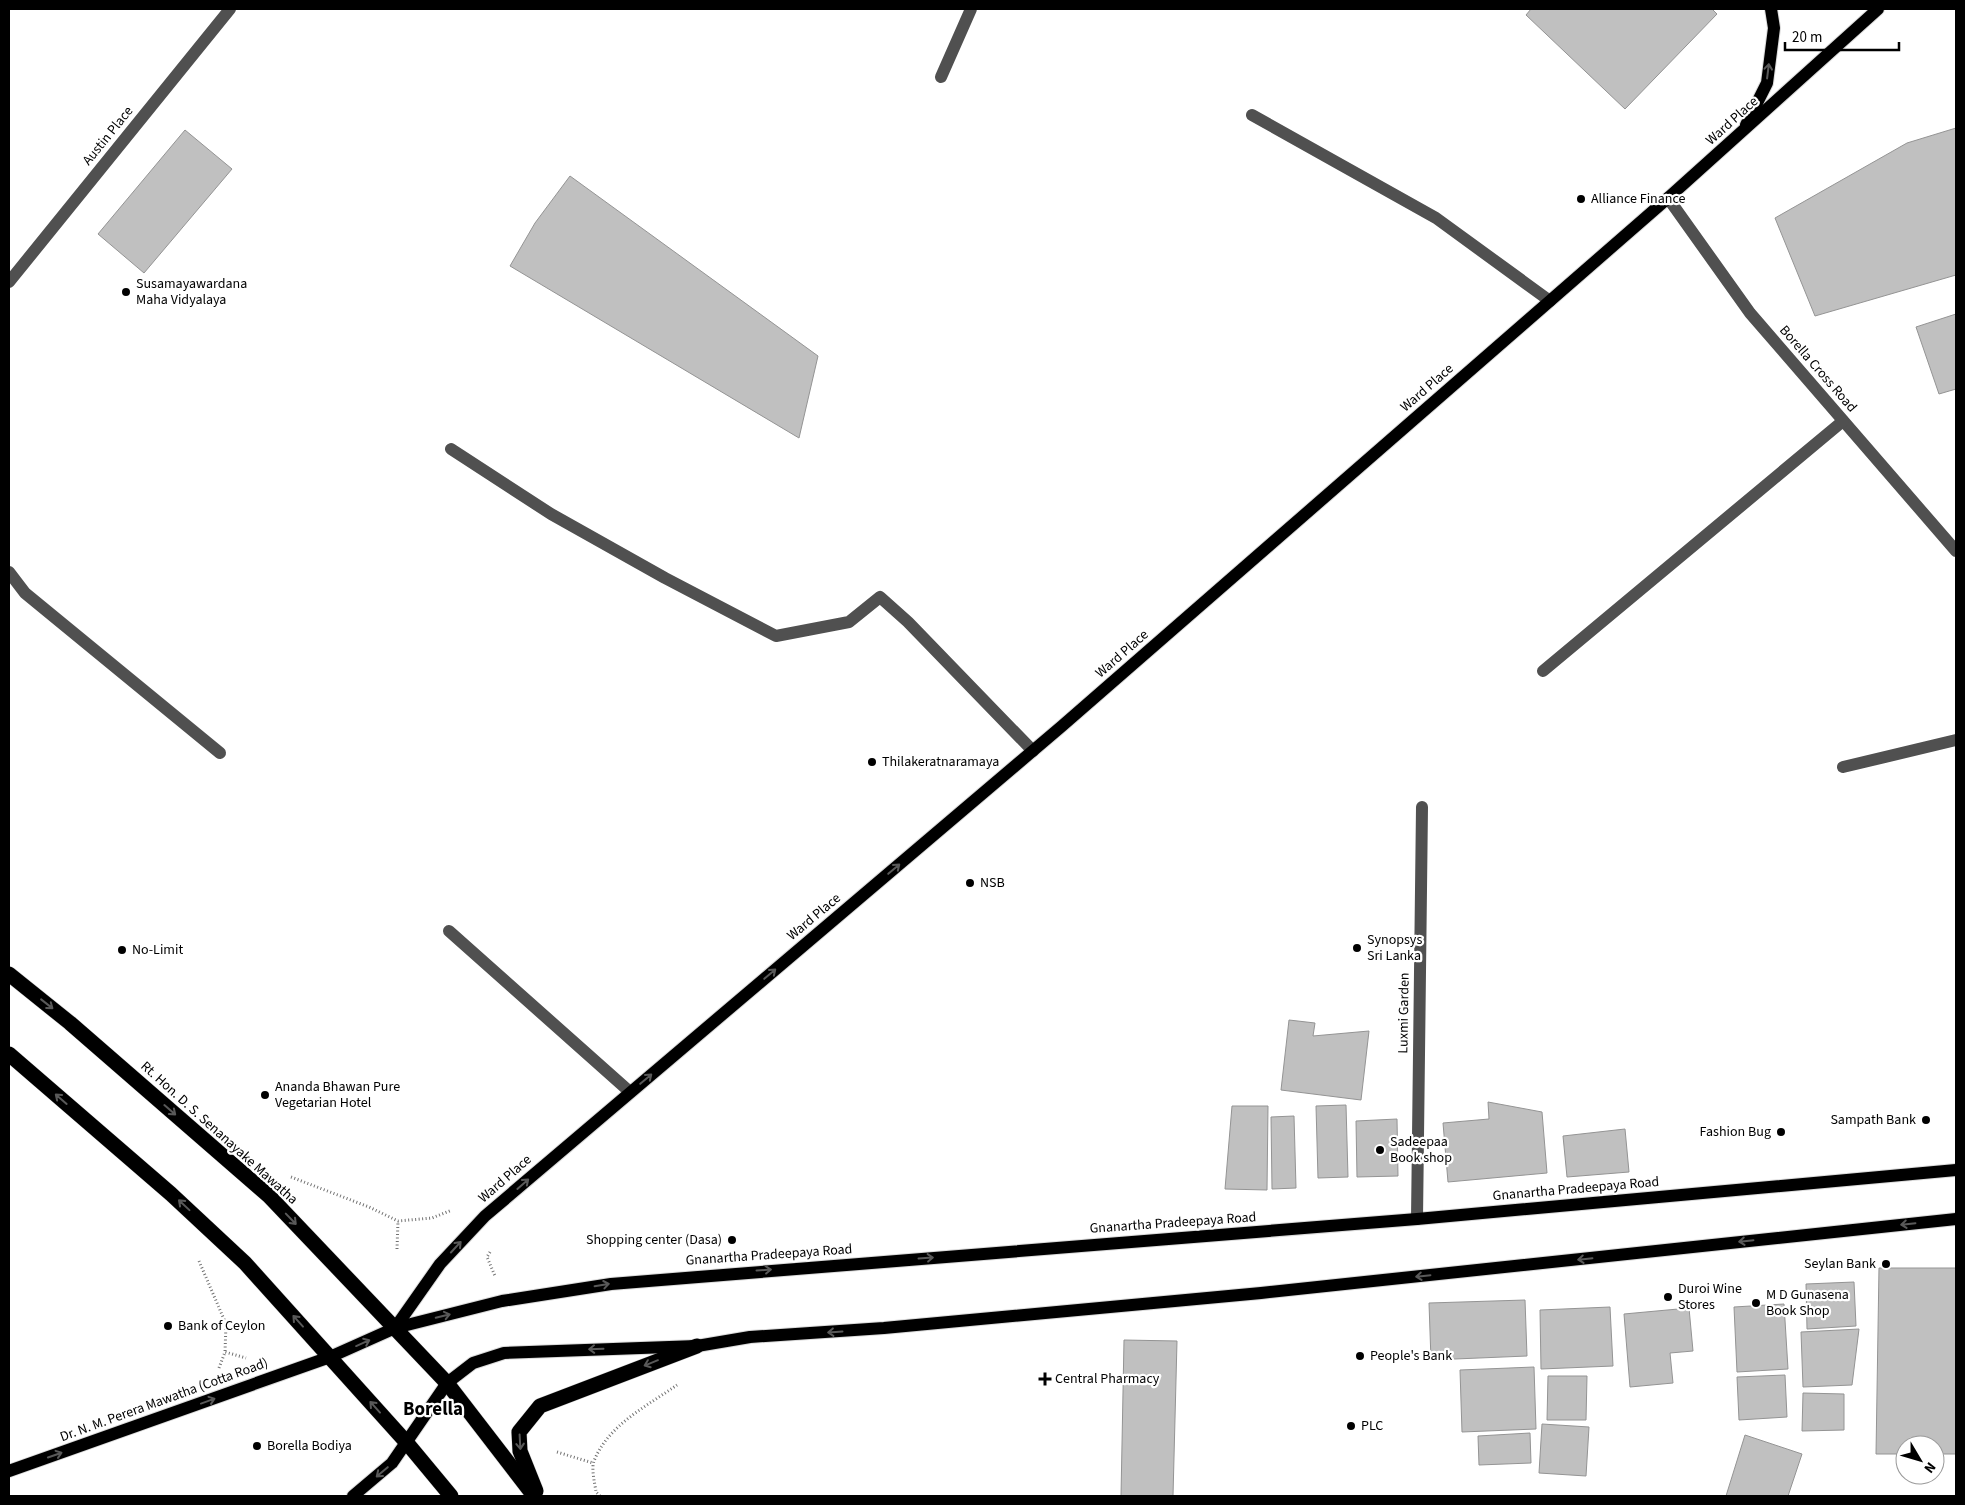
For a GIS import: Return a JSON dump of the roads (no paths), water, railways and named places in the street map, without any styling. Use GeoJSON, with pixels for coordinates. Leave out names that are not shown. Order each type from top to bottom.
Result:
{"type":"FeatureCollection","features":[{"type":"Feature","properties":{"kind":"highway","name":"Rt. Hon. D. S. Senanayake Mawatha"},"geometry":{"type":"LineString","coordinates":[[9,974],[70,1023],[269,1196],[447,1383],[534,1496]]}},
{"type":"Feature","properties":{"kind":"highway"},"geometry":{"type":"LineString","coordinates":[[9,1054],[171,1194],[245,1263],[407,1443],[451,1496]]}},
{"type":"Feature","properties":{"kind":"highway"},"geometry":{"type":"LineString","coordinates":[[538,1496],[520,1451],[519,1432],[540,1406],[697,1346]]}},
{"type":"Feature","properties":{"kind":"main road"},"geometry":{"type":"LineString","coordinates":[[1743,131],[1766,83],[1774,28],[1771,9]]}},
{"type":"Feature","properties":{"kind":"main road","name":"Ward Place"},"geometry":{"type":"LineString","coordinates":[[395,1328],[440,1264],[486,1216],[1033,751],[1668,198],[1878,9]]}},
{"type":"Feature","properties":{"kind":"main road","name":"Gnanartha Pradeepaya Road"},"geometry":{"type":"LineString","coordinates":[[330,1357],[395,1328],[502,1302],[620,1283],[1417,1219],[1956,1170]]}},
{"type":"Feature","properties":{"kind":"main road"},"geometry":{"type":"LineString","coordinates":[[353,1496],[392,1463],[447,1383],[472,1363],[504,1352],[697,1346],[750,1337],[884,1328],[1261,1293],[1956,1219]]}},
{"type":"Feature","properties":{"kind":"main road","name":"Dr. N. M. Perera Mawatha (Cotta Road)"},"geometry":{"type":"LineString","coordinates":[[9,1471],[330,1357]]}},
{"type":"Feature","properties":{"kind":"street","name":"Austin Place"},"geometry":{"type":"LineString","coordinates":[[9,282],[230,9]]}},
{"type":"Feature","properties":{"kind":"street"},"geometry":{"type":"LineString","coordinates":[[941,77],[971,9]]}},
{"type":"Feature","properties":{"kind":"street"},"geometry":{"type":"LineString","coordinates":[[1252,116],[1436,218],[1550,301]]}},
{"type":"Feature","properties":{"kind":"street","name":"Borella Cross Road"},"geometry":{"type":"LineString","coordinates":[[1668,198],[1750,313],[1956,551]]}},
{"type":"Feature","properties":{"kind":"street"},"geometry":{"type":"LineString","coordinates":[[1543,671],[1843,422]]}},
{"type":"Feature","properties":{"kind":"street"},"geometry":{"type":"LineString","coordinates":[[451,449],[551,514],[665,578],[776,636],[849,622],[880,598],[908,622],[1033,751]]}},
{"type":"Feature","properties":{"kind":"street"},"geometry":{"type":"LineString","coordinates":[[9,572],[24,593],[220,753]]}},
{"type":"Feature","properties":{"kind":"street"},"geometry":{"type":"LineString","coordinates":[[1843,768],[1956,740]]}},
{"type":"Feature","properties":{"kind":"street","name":"Luxmi Garden"},"geometry":{"type":"LineString","coordinates":[[1417,1219],[1422,807]]}},
{"type":"Feature","properties":{"kind":"street"},"geometry":{"type":"LineString","coordinates":[[449,931],[630,1092]]}},
{"type":"Feature","properties":{"kind":"place","name":"Alliance Finance"},"geometry":{"type":"Point","coordinates":[1581,199]}},
{"type":"Feature","properties":{"kind":"place","name":"Susamayawardana Maha Vidyalaya"},"geometry":{"type":"Point","coordinates":[126,292]}},
{"type":"Feature","properties":{"kind":"place","name":"Thilakeratnaramaya"},"geometry":{"type":"Point","coordinates":[872,762]}},
{"type":"Feature","properties":{"kind":"place","name":"NSB"},"geometry":{"type":"Point","coordinates":[970,883]}},
{"type":"Feature","properties":{"kind":"place","name":"Synopsys Sri Lanka"},"geometry":{"type":"Point","coordinates":[1357,948]}},
{"type":"Feature","properties":{"kind":"place","name":"No-Limit"},"geometry":{"type":"Point","coordinates":[122,950]}},
{"type":"Feature","properties":{"kind":"place","name":"Ananda Bhawan Pure Vegetarian Hotel"},"geometry":{"type":"Point","coordinates":[265,1095]}},
{"type":"Feature","properties":{"kind":"place","name":"Sampath Bank"},"geometry":{"type":"Point","coordinates":[1926,1120]}},
{"type":"Feature","properties":{"kind":"place","name":"Fashion Bug"},"geometry":{"type":"Point","coordinates":[1781,1132]}},
{"type":"Feature","properties":{"kind":"place","name":"Sadeepaa Book shop"},"geometry":{"type":"Point","coordinates":[1380,1150]}},
{"type":"Feature","properties":{"kind":"place","name":"Shopping center (Dasa)"},"geometry":{"type":"Point","coordinates":[732,1240]}},
{"type":"Feature","properties":{"kind":"place","name":"Seylan Bank"},"geometry":{"type":"Point","coordinates":[1886,1264]}},
{"type":"Feature","properties":{"kind":"place","name":"Duroi Wine Stores"},"geometry":{"type":"Point","coordinates":[1668,1297]}},
{"type":"Feature","properties":{"kind":"place","name":"M D Gunasena Book Shop"},"geometry":{"type":"Point","coordinates":[1756,1303]}},
{"type":"Feature","properties":{"kind":"place","name":"Bank of Ceylon"},"geometry":{"type":"Point","coordinates":[168,1326]}},
{"type":"Feature","properties":{"kind":"place","name":"People's Bank"},"geometry":{"type":"Point","coordinates":[1360,1356]}},
{"type":"Feature","properties":{"kind":"place","name":"Central Pharmacy"},"geometry":{"type":"Point","coordinates":[1045,1379]}},
{"type":"Feature","properties":{"kind":"place","name":"PLC"},"geometry":{"type":"Point","coordinates":[1351,1426]}},
{"type":"Feature","properties":{"kind":"place","name":"Borella Bodiya"},"geometry":{"type":"Point","coordinates":[257,1446]}},
{"type":"Feature","properties":{"kind":"district","name":"Borella"},"geometry":{"type":"Point","coordinates":[433,1409]}}]}
